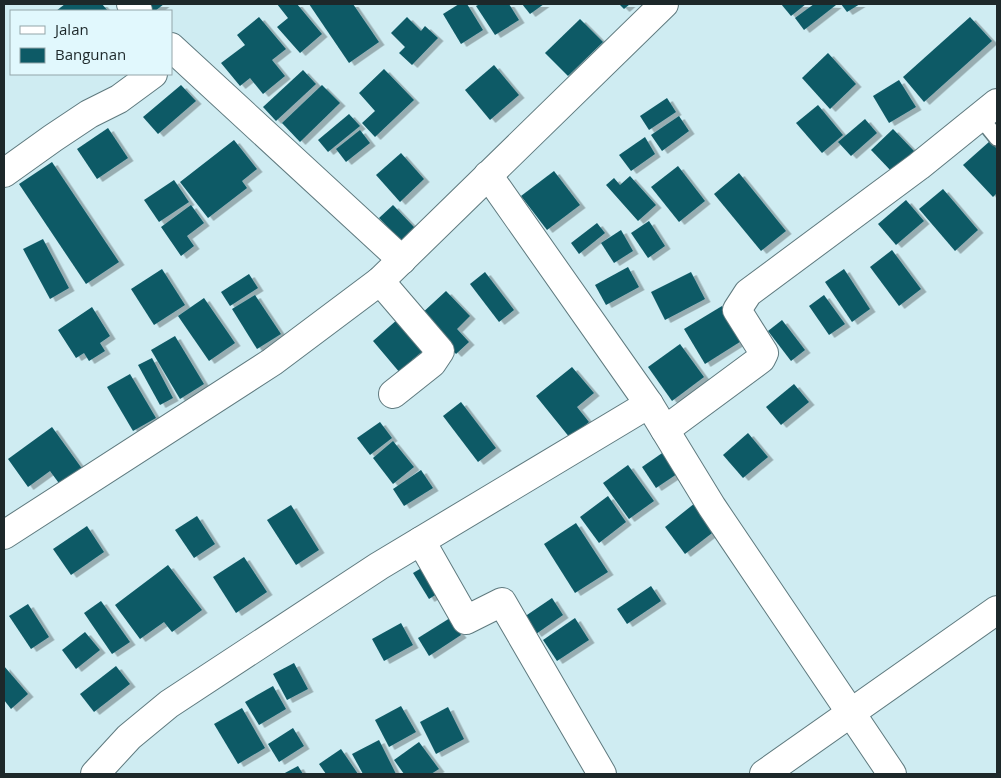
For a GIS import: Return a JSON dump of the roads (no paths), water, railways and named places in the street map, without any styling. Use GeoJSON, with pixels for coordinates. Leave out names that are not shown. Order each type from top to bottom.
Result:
{"type":"FeatureCollection","features":[{"type":"Feature","properties":{"kind":"street"},"geometry":{"type":"LineString","coordinates":[[4,535],[272,362],[380,281],[664,4]]}},
{"type":"Feature","properties":{"kind":"street"},"geometry":{"type":"LineString","coordinates":[[172,50],[402,260]]}},
{"type":"Feature","properties":{"kind":"street"},"geometry":{"type":"LineString","coordinates":[[4,173],[52,138],[89,114],[119,99],[152,75]]}},
{"type":"Feature","properties":{"kind":"street"},"geometry":{"type":"LineString","coordinates":[[666,430],[761,359],[764,353],[761,345],[737,310],[748,293],[919,166],[989,110]]}},
{"type":"Feature","properties":{"kind":"street"},"geometry":{"type":"LineString","coordinates":[[488,175],[649,404],[712,507],[892,774]]}},
{"type":"Feature","properties":{"kind":"street"},"geometry":{"type":"LineString","coordinates":[[380,281],[440,351],[432,364],[393,394]]}},
{"type":"Feature","properties":{"kind":"street"},"geometry":{"type":"LineString","coordinates":[[95,774],[129,736],[169,704],[421,541],[649,404]]}},
{"type":"Feature","properties":{"kind":"street"},"geometry":{"type":"LineString","coordinates":[[421,541],[466,620],[502,602],[602,774]]}},
{"type":"Feature","properties":{"kind":"street"},"geometry":{"type":"LineString","coordinates":[[764,774],[997,610]]}},
{"type":"Feature","properties":{"kind":"lane"},"geometry":{"type":"LineString","coordinates":[[989,110],[997,138]]}}]}
